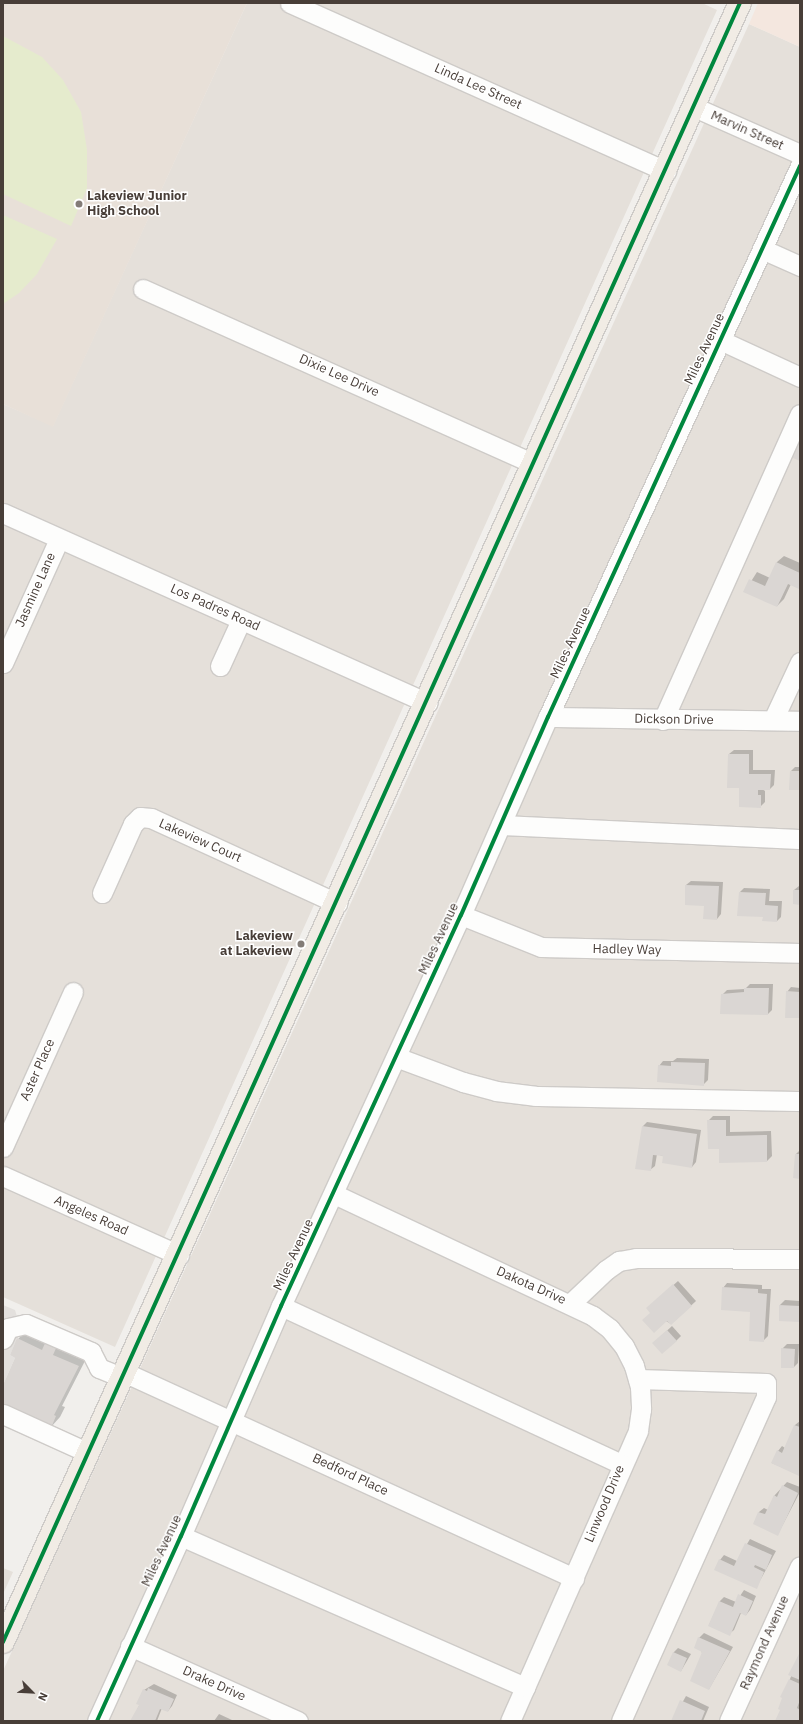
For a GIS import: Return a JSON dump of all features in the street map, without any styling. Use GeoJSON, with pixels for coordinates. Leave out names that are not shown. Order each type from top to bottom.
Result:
{"type":"FeatureCollection","features":[{"type":"Feature","properties":{"kind":"main road"},"geometry":{"type":"LineString","coordinates":[[3,1642],[125,1376],[740,3]]}},
{"type":"Feature","properties":{"kind":"street","name":"Linda Lee Street"},"geometry":{"type":"LineString","coordinates":[[290,3],[666,171]]}},
{"type":"Feature","properties":{"kind":"street","name":"Marvin Street"},"geometry":{"type":"LineString","coordinates":[[694,107],[800,154]]}},
{"type":"Feature","properties":{"kind":"street","name":"Miles Avenue"},"geometry":{"type":"LineString","coordinates":[[97,1721],[181,1536],[230,1420],[281,1306],[334,1194],[461,915],[548,717],[800,166]]}},
{"type":"Feature","properties":{"kind":"street"},"geometry":{"type":"LineString","coordinates":[[762,249],[800,266]]}},
{"type":"Feature","properties":{"kind":"street","name":"Dixie Lee Drive"},"geometry":{"type":"LineString","coordinates":[[143,288],[534,464]]}},
{"type":"Feature","properties":{"kind":"street"},"geometry":{"type":"LineString","coordinates":[[720,340],[800,377]]}},
{"type":"Feature","properties":{"kind":"street"},"geometry":{"type":"LineString","coordinates":[[663,720],[800,414]]}},
{"type":"Feature","properties":{"kind":"street","name":"Los Padres Road"},"geometry":{"type":"LineString","coordinates":[[3,513],[427,702]]}},
{"type":"Feature","properties":{"kind":"street","name":"Jasmine Lane"},"geometry":{"type":"LineString","coordinates":[[3,663],[59,538]]}},
{"type":"Feature","properties":{"kind":"street"},"geometry":{"type":"LineString","coordinates":[[220,666],[241,620]]}},
{"type":"Feature","properties":{"kind":"street"},"geometry":{"type":"LineString","coordinates":[[773,720],[800,662]]}},
{"type":"Feature","properties":{"kind":"street","name":"Dickson Drive"},"geometry":{"type":"LineString","coordinates":[[548,717],[800,721]]}},
{"type":"Feature","properties":{"kind":"street","name":"Lakeview Court"},"geometry":{"type":"LineString","coordinates":[[102,893],[133,824],[140,817],[151,818],[337,902]]}},
{"type":"Feature","properties":{"kind":"street"},"geometry":{"type":"LineString","coordinates":[[501,825],[800,839]]}},
{"type":"Feature","properties":{"kind":"street","name":"Hadley Way"},"geometry":{"type":"LineString","coordinates":[[461,915],[541,947],[800,953]]}},
{"type":"Feature","properties":{"kind":"street","name":"Aster Place"},"geometry":{"type":"LineString","coordinates":[[3,1147],[73,992]]}},
{"type":"Feature","properties":{"kind":"street"},"geometry":{"type":"LineString","coordinates":[[396,1057],[463,1082],[496,1091],[527,1095],[800,1101]]}},
{"type":"Feature","properties":{"kind":"street","name":"Angeles Road"},"geometry":{"type":"LineString","coordinates":[[3,1176],[179,1255]]}},
{"type":"Feature","properties":{"kind":"street","name":"Dakota Drive"},"geometry":{"type":"LineString","coordinates":[[334,1194],[570,1304],[606,1270],[619,1261],[636,1258],[800,1260]]}},
{"type":"Feature","properties":{"kind":"street","name":"Linwood Drive"},"geometry":{"type":"LineString","coordinates":[[510,1721],[574,1578],[622,1464],[638,1431],[641,1409],[638,1379],[624,1346],[610,1330],[593,1316],[570,1304]]}},
{"type":"Feature","properties":{"kind":"street"},"geometry":{"type":"LineString","coordinates":[[281,1306],[622,1464]]}},
{"type":"Feature","properties":{"kind":"street","name":"Bedford Place"},"geometry":{"type":"LineString","coordinates":[[5,1333],[26,1324],[91,1352],[98,1368],[125,1376],[230,1420],[574,1578]]}},
{"type":"Feature","properties":{"kind":"street"},"geometry":{"type":"LineString","coordinates":[[621,1721],[766,1397],[766,1383],[638,1379]]}},
{"type":"Feature","properties":{"kind":"street"},"geometry":{"type":"LineString","coordinates":[[3,1414],[89,1453]]}},
{"type":"Feature","properties":{"kind":"street"},"geometry":{"type":"LineString","coordinates":[[181,1536],[525,1687]]}},
{"type":"Feature","properties":{"kind":"street","name":"Raymond Avenue"},"geometry":{"type":"LineString","coordinates":[[729,1721],[800,1566]]}},
{"type":"Feature","properties":{"kind":"street","name":"Drake Drive"},"geometry":{"type":"LineString","coordinates":[[130,1646],[298,1721]]}},
{"type":"Feature","properties":{"kind":"shaded area","name":"Lakeview Junior High School"},"geometry":{"type":"Polygon","coordinates":[[[3,3],[247,3],[53,427],[3,404],[3,3]]]}},
{"type":"Feature","properties":{"kind":"shaded area"},"geometry":{"type":"Polygon","coordinates":[[[247,3],[702,3],[717,10],[115,1347],[3,1297],[3,404],[53,426],[247,3]]]}},
{"type":"Feature","properties":{"kind":"shaded area"},"geometry":{"type":"Polygon","coordinates":[[[758,3],[800,3],[800,47],[749,24],[758,3]]]}},
{"type":"Feature","properties":{"kind":"shaded area"},"geometry":{"type":"Polygon","coordinates":[[[749,24],[800,47],[800,1721],[3,1721],[3,1671],[749,24]]]}},
{"type":"Feature","properties":{"kind":"shaded area"},"geometry":{"type":"Polygon","coordinates":[[[3,1305],[15,1310],[21,1330],[10,1355],[15,1358],[3,1385],[3,1305]]]}},
{"type":"Feature","properties":{"kind":"shaded area"},"geometry":{"type":"Polygon","coordinates":[[[3,1568],[13,1572],[3,1594],[3,1568]]]}},
{"type":"Feature","properties":{"kind":"green space"},"geometry":{"type":"Polygon","coordinates":[[[3,36],[42,57],[63,80],[81,112],[87,150],[87,188],[71,226],[3,194],[3,36]]]}},
{"type":"Feature","properties":{"kind":"green space"},"geometry":{"type":"Polygon","coordinates":[[[3,215],[57,239],[37,274],[19,293],[3,304],[3,215]]]}},
{"type":"Feature","properties":{"kind":"building"},"geometry":{"type":"Polygon","coordinates":[[[794,437],[800,439],[800,461],[786,455],[794,437]]]}},
{"type":"Feature","properties":{"kind":"building"},"geometry":{"type":"Polygon","coordinates":[[[776,562],[800,573],[799,589],[788,584],[777,607],[743,592],[749,579],[765,586],[776,562]]]}},
{"type":"Feature","properties":{"kind":"building"},"geometry":{"type":"Polygon","coordinates":[[[728,754],[749,754],[749,774],[771,774],[770,790],[758,790],[758,795],[761,795],[761,808],[739,807],[739,788],[727,788],[728,754]]]}},
{"type":"Feature","properties":{"kind":"building"},"geometry":{"type":"Polygon","coordinates":[[[790,771],[800,771],[800,790],[789,790],[790,771]]]}},
{"type":"Feature","properties":{"kind":"building"},"geometry":{"type":"Polygon","coordinates":[[[685,885],[719,886],[717,920],[703,919],[704,906],[685,905],[685,885]]]}},
{"type":"Feature","properties":{"kind":"building"},"geometry":{"type":"Polygon","coordinates":[[[793,890],[800,890],[800,905],[793,904],[793,890]]]}},
{"type":"Feature","properties":{"kind":"building"},"geometry":{"type":"Polygon","coordinates":[[[739,892],[766,893],[765,905],[778,906],[777,922],[762,921],[763,917],[737,916],[739,892]]]}},
{"type":"Feature","properties":{"kind":"building"},"geometry":{"type":"Polygon","coordinates":[[[744,988],[769,988],[768,1015],[720,1014],[721,994],[744,992],[744,988]]]}},
{"type":"Feature","properties":{"kind":"building"},"geometry":{"type":"Polygon","coordinates":[[[786,991],[800,992],[800,1018],[785,1018],[786,991]]]}},
{"type":"Feature","properties":{"kind":"building"},"geometry":{"type":"Polygon","coordinates":[[[671,1062],[705,1063],[704,1086],[657,1082],[658,1065],[671,1066],[671,1062]]]}},
{"type":"Feature","properties":{"kind":"building"},"geometry":{"type":"Polygon","coordinates":[[[707,1120],[726,1120],[726,1136],[767,1135],[767,1162],[719,1163],[719,1149],[708,1149],[707,1120]]]}},
{"type":"Feature","properties":{"kind":"building"},"geometry":{"type":"Polygon","coordinates":[[[642,1126],[697,1134],[692,1168],[662,1163],[663,1156],[653,1155],[651,1171],[635,1169],[642,1126]]]}},
{"type":"Feature","properties":{"kind":"building"},"geometry":{"type":"Polygon","coordinates":[[[795,1154],[800,1154],[800,1179],[793,1178],[795,1154]]]}},
{"type":"Feature","properties":{"kind":"building"},"geometry":{"type":"Polygon","coordinates":[[[673,1284],[692,1306],[671,1325],[667,1321],[654,1333],[642,1320],[650,1313],[646,1308],[673,1284]]]}},
{"type":"Feature","properties":{"kind":"building"},"geometry":{"type":"Polygon","coordinates":[[[722,1287],[758,1289],[758,1293],[767,1294],[764,1342],[749,1341],[750,1312],[721,1310],[722,1287]]]}},
{"type":"Feature","properties":{"kind":"building"},"geometry":{"type":"Polygon","coordinates":[[[779,1305],[800,1306],[800,1322],[779,1321],[779,1305]]]}},
{"type":"Feature","properties":{"kind":"building"},"geometry":{"type":"Polygon","coordinates":[[[667,1330],[677,1341],[662,1354],[652,1343],[667,1330]]]}},
{"type":"Feature","properties":{"kind":"building"},"geometry":{"type":"Polygon","coordinates":[[[17,1338],[42,1350],[46,1341],[57,1346],[53,1355],[79,1366],[54,1415],[56,1416],[51,1428],[3,1406],[3,1385],[15,1358],[10,1355],[17,1338]]]}},
{"type":"Feature","properties":{"kind":"building"},"geometry":{"type":"Polygon","coordinates":[[[781,1348],[795,1349],[794,1368],[781,1368],[781,1348]]]}},
{"type":"Feature","properties":{"kind":"building"},"geometry":{"type":"Polygon","coordinates":[[[794,1425],[800,1427],[799,1476],[771,1463],[777,1450],[782,1453],[794,1425]]]}},
{"type":"Feature","properties":{"kind":"building"},"geometry":{"type":"Polygon","coordinates":[[[782,1485],[798,1493],[778,1536],[753,1524],[758,1512],[765,1514],[774,1495],[777,1497],[782,1485]]]}},
{"type":"Feature","properties":{"kind":"building"},"geometry":{"type":"Polygon","coordinates":[[[745,1543],[772,1555],[766,1570],[755,1565],[754,1567],[764,1572],[757,1589],[714,1570],[719,1559],[734,1566],[745,1543]]]}},
{"type":"Feature","properties":{"kind":"building"},"geometry":{"type":"Polygon","coordinates":[[[738,1594],[753,1601],[746,1616],[740,1613],[730,1636],[708,1626],[719,1601],[733,1607],[738,1594]]]}},
{"type":"Feature","properties":{"kind":"building"},"geometry":{"type":"Polygon","coordinates":[[[698,1637],[730,1651],[709,1690],[690,1681],[702,1652],[694,1648],[698,1637]]]}},
{"type":"Feature","properties":{"kind":"building"},"geometry":{"type":"Polygon","coordinates":[[[673,1652],[687,1658],[681,1672],[667,1665],[673,1652]]]}},
{"type":"Feature","properties":{"kind":"building"},"geometry":{"type":"Polygon","coordinates":[[[800,1652],[800,1680],[788,1675],[800,1652]]]}},
{"type":"Feature","properties":{"kind":"building"},"geometry":{"type":"Polygon","coordinates":[[[789,1679],[800,1684],[800,1700],[797,1708],[800,1710],[800,1721],[775,1721],[780,1710],[778,1709],[782,1698],[780,1697],[789,1679]]]}},
{"type":"Feature","properties":{"kind":"building"},"geometry":{"type":"Polygon","coordinates":[[[148,1688],[174,1699],[168,1712],[160,1709],[155,1721],[130,1721],[139,1705],[136,1704],[143,1689],[147,1691],[148,1688]]]}},
{"type":"Feature","properties":{"kind":"building"},"geometry":{"type":"Polygon","coordinates":[[[680,1700],[705,1711],[701,1721],[671,1721],[680,1700]]]}},
{"type":"Feature","properties":{"kind":"cycle path"},"geometry":{"type":"LineString","coordinates":[[3,1642],[740,3]]}},
{"type":"Feature","properties":{"kind":"cycle path"},"geometry":{"type":"LineString","coordinates":[[97,1721],[181,1536],[281,1306],[461,915],[548,717],[800,166]]}},
{"type":"Feature","properties":{"kind":"place","name":"Lakeview Junior High School"},"geometry":{"type":"Point","coordinates":[79,204]}},
{"type":"Feature","properties":{"kind":"place","name":"Lakeview at Lakeview"},"geometry":{"type":"Point","coordinates":[301,944]}}]}
